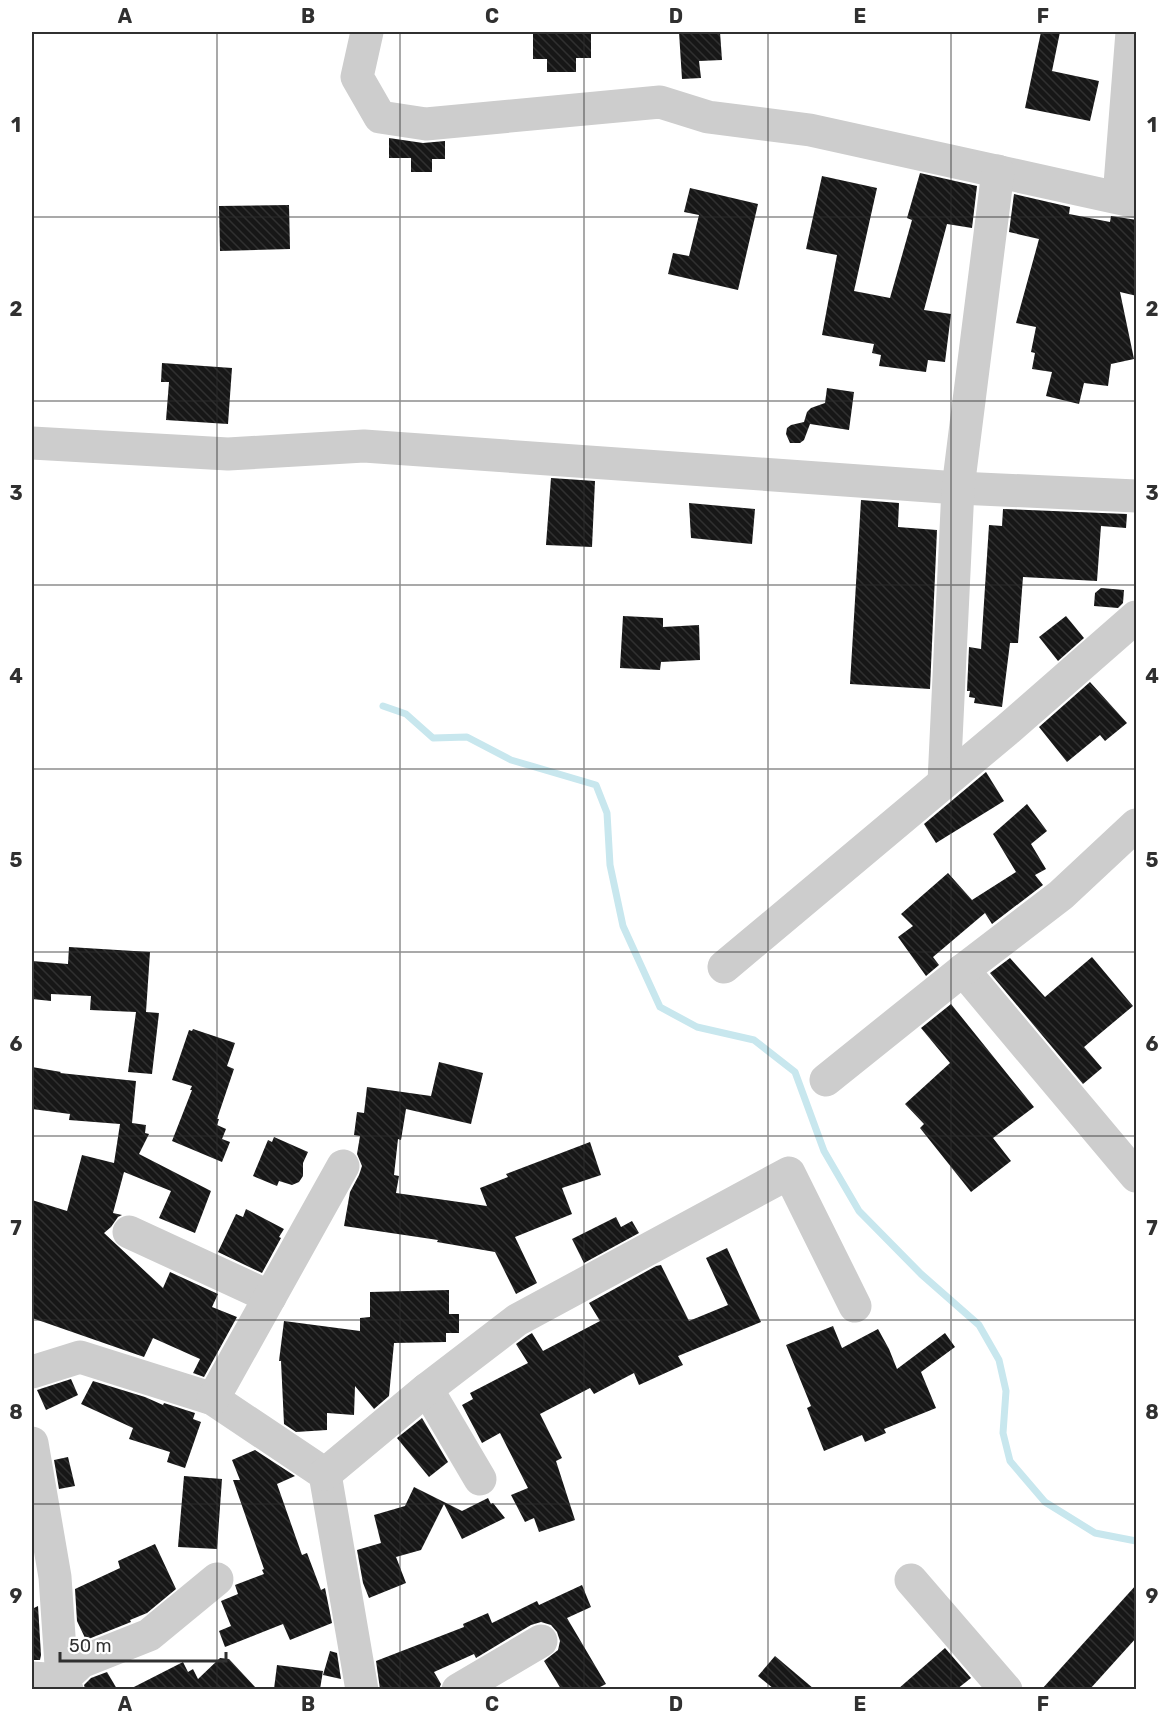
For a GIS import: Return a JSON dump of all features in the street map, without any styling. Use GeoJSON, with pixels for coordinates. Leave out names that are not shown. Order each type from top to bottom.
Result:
{"type":"FeatureCollection","features":[{"type":"Feature","properties":{"kind":"street"},"geometry":{"type":"LineString","coordinates":[[367,32],[357,77],[380,117],[426,124],[660,102],[708,117],[810,130],[1128,200],[1132,32]]}},
{"type":"Feature","properties":{"kind":"street"},"geometry":{"type":"LineString","coordinates":[[944,782],[958,488],[998,171]]}},
{"type":"Feature","properties":{"kind":"street"},"geometry":{"type":"LineString","coordinates":[[32,443],[228,454],[364,446],[958,488],[1137,496]]}},
{"type":"Feature","properties":{"kind":"street"},"geometry":{"type":"LineString","coordinates":[[724,967],[1137,617]]}},
{"type":"Feature","properties":{"kind":"street"},"geometry":{"type":"LineString","coordinates":[[826,1080],[1061,895],[1137,825]]}},
{"type":"Feature","properties":{"kind":"street"},"geometry":{"type":"LineString","coordinates":[[963,970],[1137,1176]]}},
{"type":"Feature","properties":{"kind":"street"},"geometry":{"type":"LineString","coordinates":[[213,1399],[343,1166]]}},
{"type":"Feature","properties":{"kind":"street"},"geometry":{"type":"LineString","coordinates":[[325,1474],[427,1389],[517,1320],[789,1173],[855,1306]]}},
{"type":"Feature","properties":{"kind":"street"},"geometry":{"type":"LineString","coordinates":[[129,1232],[270,1297]]}},
{"type":"Feature","properties":{"kind":"street"},"geometry":{"type":"LineString","coordinates":[[32,1372],[80,1357],[213,1399],[325,1474],[362,1689]]}},
{"type":"Feature","properties":{"kind":"street"},"geometry":{"type":"LineString","coordinates":[[427,1389],[480,1479]]}},
{"type":"Feature","properties":{"kind":"street"},"geometry":{"type":"LineString","coordinates":[[32,1443],[36,1489],[55,1577],[54,1682]]}},
{"type":"Feature","properties":{"kind":"street"},"geometry":{"type":"LineString","coordinates":[[54,1682],[81,1662],[149,1635],[217,1579]]}},
{"type":"Feature","properties":{"kind":"street"},"geometry":{"type":"LineString","coordinates":[[911,1580],[1006,1689]]}},
{"type":"Feature","properties":{"kind":"street"},"geometry":{"type":"LineString","coordinates":[[458,1689],[541,1641]]}},
{"type":"Feature","properties":{"kind":"building"},"geometry":{"type":"Polygon","coordinates":[[[533,32],[591,32],[591,58],[576,58],[576,72],[547,72],[547,59],[533,59],[533,32]]]}},
{"type":"Feature","properties":{"kind":"building"},"geometry":{"type":"Polygon","coordinates":[[[679,32],[720,32],[722,60],[699,61],[701,78],[682,79],[679,32]]]}},
{"type":"Feature","properties":{"kind":"building"},"geometry":{"type":"Polygon","coordinates":[[[1041,32],[1060,32],[1052,71],[1099,81],[1090,121],[1025,108],[1041,32]]]}},
{"type":"Feature","properties":{"kind":"building"},"geometry":{"type":"Polygon","coordinates":[[[389,138],[423,143],[445,141],[445,159],[432,159],[432,172],[411,172],[411,158],[389,158],[389,138]]]}},
{"type":"Feature","properties":{"kind":"building"},"geometry":{"type":"Polygon","coordinates":[[[920,173],[977,186],[972,228],[947,224],[924,310],[951,314],[945,362],[928,360],[926,372],[879,366],[881,355],[872,353],[874,344],[822,335],[837,255],[806,249],[822,176],[877,188],[854,291],[890,298],[912,220],[907,218],[920,173]]]}},
{"type":"Feature","properties":{"kind":"building"},"geometry":{"type":"Polygon","coordinates":[[[690,188],[758,204],[738,290],[668,274],[673,253],[689,256],[699,215],[684,212],[690,188]]]}},
{"type":"Feature","properties":{"kind":"building"},"geometry":{"type":"Polygon","coordinates":[[[1014,194],[1070,207],[1069,214],[1110,222],[1111,216],[1137,220],[1137,296],[1120,292],[1134,359],[1111,364],[1108,386],[1084,383],[1079,404],[1046,396],[1052,372],[1032,369],[1035,353],[1031,352],[1036,327],[1016,323],[1039,239],[1009,232],[1014,194]]]}},
{"type":"Feature","properties":{"kind":"building"},"geometry":{"type":"Polygon","coordinates":[[[289,205],[290,249],[220,251],[219,206],[289,205]]]}},
{"type":"Feature","properties":{"kind":"building"},"geometry":{"type":"Polygon","coordinates":[[[162,363],[232,368],[228,424],[166,420],[169,382],[161,382],[162,363]]]}},
{"type":"Feature","properties":{"kind":"building"},"geometry":{"type":"Polygon","coordinates":[[[827,388],[854,392],[849,430],[810,424],[804,440],[800,443],[790,443],[786,434],[787,428],[804,422],[811,408],[825,403],[827,388]]]}},
{"type":"Feature","properties":{"kind":"building"},"geometry":{"type":"Polygon","coordinates":[[[551,478],[595,481],[592,547],[546,545],[551,478]]]}},
{"type":"Feature","properties":{"kind":"building"},"geometry":{"type":"Polygon","coordinates":[[[861,500],[899,503],[898,527],[937,530],[930,689],[850,684],[861,500]]]}},
{"type":"Feature","properties":{"kind":"building"},"geometry":{"type":"Polygon","coordinates":[[[689,503],[755,509],[752,544],[691,538],[689,503]]]}},
{"type":"Feature","properties":{"kind":"building"},"geometry":{"type":"Polygon","coordinates":[[[1003,509],[1127,514],[1126,528],[1101,526],[1097,581],[1023,577],[1018,643],[1010,643],[1002,707],[974,703],[975,698],[969,697],[970,691],[967,691],[969,647],[981,649],[989,525],[1002,526],[1003,509]]]}},
{"type":"Feature","properties":{"kind":"building"},"geometry":{"type":"Polygon","coordinates":[[[1101,588],[1124,590],[1123,603],[1118,608],[1094,606],[1095,593],[1101,588]]]}},
{"type":"Feature","properties":{"kind":"building"},"geometry":{"type":"Polygon","coordinates":[[[623,616],[663,618],[663,627],[699,625],[700,660],[661,662],[660,670],[620,668],[623,616]]]}},
{"type":"Feature","properties":{"kind":"building"},"geometry":{"type":"Polygon","coordinates":[[[1066,616],[1084,638],[1058,661],[1039,637],[1066,616]]]}},
{"type":"Feature","properties":{"kind":"building"},"geometry":{"type":"Polygon","coordinates":[[[1090,682],[1127,723],[1105,741],[1100,735],[1067,762],[1039,727],[1090,682]]]}},
{"type":"Feature","properties":{"kind":"building"},"geometry":{"type":"Polygon","coordinates":[[[986,772],[1004,801],[936,843],[924,824],[986,772]]]}},
{"type":"Feature","properties":{"kind":"building"},"geometry":{"type":"Polygon","coordinates":[[[1027,804],[1047,831],[1031,844],[1046,869],[1035,875],[1043,885],[992,924],[985,913],[933,957],[939,965],[926,976],[898,937],[913,926],[901,914],[948,873],[972,900],[1016,872],[993,834],[1027,804]]]}},
{"type":"Feature","properties":{"kind":"building"},"geometry":{"type":"Polygon","coordinates":[[[69,947],[150,952],[146,1012],[159,1013],[152,1074],[128,1072],[136,1012],[90,1010],[91,996],[51,994],[51,1001],[32,999],[32,961],[68,964],[69,947]]]}},
{"type":"Feature","properties":{"kind":"building"},"geometry":{"type":"Polygon","coordinates":[[[1092,957],[1133,1006],[1084,1047],[1102,1068],[1083,1084],[990,973],[1010,958],[1045,997],[1092,957]]]}},
{"type":"Feature","properties":{"kind":"building"},"geometry":{"type":"Polygon","coordinates":[[[951,1004],[1034,1107],[993,1138],[1011,1161],[971,1192],[920,1128],[924,1124],[905,1104],[950,1063],[921,1028],[951,1004]]]}},
{"type":"Feature","properties":{"kind":"building"},"geometry":{"type":"Polygon","coordinates":[[[193,1029],[235,1043],[227,1066],[234,1069],[217,1119],[219,1119],[217,1125],[226,1129],[222,1139],[230,1142],[222,1162],[172,1141],[192,1086],[172,1080],[189,1030],[193,1029]]]}},
{"type":"Feature","properties":{"kind":"building"},"geometry":{"type":"Polygon","coordinates":[[[439,1062],[483,1073],[471,1124],[406,1109],[401,1140],[398,1139],[394,1175],[399,1176],[396,1193],[487,1206],[480,1188],[508,1177],[506,1174],[590,1142],[601,1175],[562,1188],[572,1214],[515,1237],[537,1283],[516,1294],[495,1252],[437,1242],[438,1240],[344,1226],[350,1192],[362,1166],[357,1154],[360,1136],[354,1135],[357,1112],[364,1113],[367,1087],[431,1096],[439,1062]]]}},
{"type":"Feature","properties":{"kind":"building"},"geometry":{"type":"Polygon","coordinates":[[[32,1067],[60,1073],[136,1081],[132,1123],[146,1125],[145,1133],[149,1134],[139,1154],[211,1191],[195,1233],[159,1218],[171,1191],[124,1172],[113,1213],[122,1215],[104,1233],[163,1288],[170,1272],[218,1294],[212,1307],[237,1317],[204,1377],[193,1373],[200,1359],[153,1338],[144,1357],[32,1318],[32,1200],[67,1211],[82,1155],[114,1163],[120,1124],[69,1120],[70,1114],[32,1109],[32,1067]]]}},
{"type":"Feature","properties":{"kind":"building"},"geometry":{"type":"Polygon","coordinates":[[[274,1137],[308,1152],[303,1163],[303,1176],[299,1182],[292,1185],[279,1181],[277,1186],[253,1176],[268,1140],[272,1142],[274,1137]]]}},
{"type":"Feature","properties":{"kind":"building"},"geometry":{"type":"Polygon","coordinates":[[[246,1209],[284,1229],[262,1273],[218,1252],[236,1214],[243,1217],[246,1209]]]}},
{"type":"Feature","properties":{"kind":"building"},"geometry":{"type":"Polygon","coordinates":[[[616,1217],[621,1227],[632,1221],[639,1233],[584,1263],[572,1239],[616,1217]]]}},
{"type":"Feature","properties":{"kind":"building"},"geometry":{"type":"Polygon","coordinates":[[[727,1248],[761,1322],[678,1356],[683,1365],[639,1385],[634,1373],[594,1394],[590,1388],[540,1414],[562,1458],[556,1461],[575,1520],[539,1532],[534,1518],[525,1522],[511,1495],[528,1488],[500,1433],[482,1443],[462,1405],[473,1399],[470,1393],[528,1363],[516,1344],[527,1336],[532,1333],[543,1351],[600,1321],[589,1303],[656,1266],[661,1265],[689,1321],[728,1305],[706,1258],[727,1248]]]}},
{"type":"Feature","properties":{"kind":"building"},"geometry":{"type":"Polygon","coordinates":[[[449,1290],[449,1314],[459,1314],[459,1333],[446,1333],[446,1342],[394,1343],[389,1396],[374,1409],[355,1386],[354,1415],[327,1413],[327,1430],[296,1432],[284,1424],[281,1361],[279,1361],[284,1321],[360,1331],[360,1318],[370,1317],[370,1292],[449,1290]]]}},
{"type":"Feature","properties":{"kind":"building"},"geometry":{"type":"Polygon","coordinates":[[[833,1326],[842,1348],[878,1329],[897,1369],[945,1333],[955,1347],[921,1372],[936,1408],[884,1429],[886,1433],[865,1442],[862,1435],[824,1451],[807,1408],[811,1406],[786,1345],[833,1326]]]}},
{"type":"Feature","properties":{"kind":"building"},"geometry":{"type":"Polygon","coordinates":[[[71,1379],[78,1395],[46,1410],[37,1390],[71,1379]]]}},
{"type":"Feature","properties":{"kind":"building"},"geometry":{"type":"Polygon","coordinates":[[[93,1381],[163,1405],[164,1403],[195,1413],[193,1419],[201,1422],[185,1468],[167,1462],[170,1452],[129,1439],[133,1428],[81,1404],[93,1381]]]}},
{"type":"Feature","properties":{"kind":"building"},"geometry":{"type":"Polygon","coordinates":[[[422,1418],[448,1462],[429,1477],[397,1438],[422,1418]]]}},
{"type":"Feature","properties":{"kind":"building"},"geometry":{"type":"Polygon","coordinates":[[[255,1450],[295,1476],[277,1484],[302,1555],[307,1553],[321,1590],[325,1588],[332,1623],[290,1640],[283,1624],[225,1647],[219,1631],[231,1626],[221,1601],[238,1594],[235,1585],[264,1574],[233,1480],[240,1480],[232,1460],[255,1450]]]}},
{"type":"Feature","properties":{"kind":"building"},"geometry":{"type":"Polygon","coordinates":[[[68,1457],[75,1486],[59,1489],[54,1460],[68,1457]]]}},
{"type":"Feature","properties":{"kind":"building"},"geometry":{"type":"Polygon","coordinates":[[[184,1476],[222,1479],[217,1549],[178,1547],[184,1476]]]}},
{"type":"Feature","properties":{"kind":"building"},"geometry":{"type":"Polygon","coordinates":[[[414,1487],[462,1511],[488,1498],[505,1518],[462,1539],[444,1504],[421,1550],[396,1557],[406,1583],[369,1598],[363,1583],[357,1550],[381,1543],[374,1515],[405,1506],[414,1487]]]}},
{"type":"Feature","properties":{"kind":"building"},"geometry":{"type":"Polygon","coordinates":[[[155,1544],[176,1589],[147,1613],[86,1640],[77,1621],[75,1589],[120,1568],[118,1561],[155,1544]]]}},
{"type":"Feature","properties":{"kind":"building"},"geometry":{"type":"Polygon","coordinates":[[[1137,1584],[1137,1637],[1090,1689],[1042,1689],[1137,1584]]]}},
{"type":"Feature","properties":{"kind":"building"},"geometry":{"type":"Polygon","coordinates":[[[582,1585],[591,1607],[567,1618],[606,1684],[596,1689],[561,1689],[544,1661],[558,1650],[560,1641],[551,1625],[541,1622],[531,1625],[476,1658],[474,1654],[434,1672],[441,1684],[439,1689],[380,1689],[376,1661],[464,1627],[463,1624],[488,1613],[492,1623],[537,1601],[539,1605],[582,1585]]]}},
{"type":"Feature","properties":{"kind":"building"},"geometry":{"type":"Polygon","coordinates":[[[38,1606],[41,1655],[40,1660],[32,1660],[32,1609],[38,1606]]]}},
{"type":"Feature","properties":{"kind":"building"},"geometry":{"type":"Polygon","coordinates":[[[945,1648],[971,1678],[957,1689],[898,1689],[945,1648]]]}},
{"type":"Feature","properties":{"kind":"building"},"geometry":{"type":"Polygon","coordinates":[[[330,1651],[337,1653],[341,1679],[323,1675],[330,1651]]]}},
{"type":"Feature","properties":{"kind":"building"},"geometry":{"type":"Polygon","coordinates":[[[775,1656],[814,1689],[774,1689],[758,1676],[775,1656]]]}},
{"type":"Feature","properties":{"kind":"building"},"geometry":{"type":"Polygon","coordinates":[[[220,1658],[229,1659],[257,1689],[130,1689],[183,1662],[188,1672],[193,1669],[198,1679],[220,1658]]]}},
{"type":"Feature","properties":{"kind":"building"},"geometry":{"type":"Polygon","coordinates":[[[277,1665],[323,1671],[320,1689],[274,1689],[277,1665]]]}},
{"type":"Feature","properties":{"kind":"building"},"geometry":{"type":"Polygon","coordinates":[[[107,1672],[117,1689],[85,1689],[84,1685],[91,1678],[107,1672]]]}},
{"type":"Feature","properties":{"kind":"waterway"},"geometry":{"type":"LineString","coordinates":[[383,706],[406,714],[433,738],[467,737],[511,760],[596,785],[607,813],[610,865],[623,926],[660,1007],[697,1027],[754,1040],[795,1072],[824,1151],[859,1211],[921,1274],[979,1325],[999,1360],[1006,1391],[1003,1433],[1010,1461],[1045,1502],[1095,1533],[1136,1541]]}}]}
